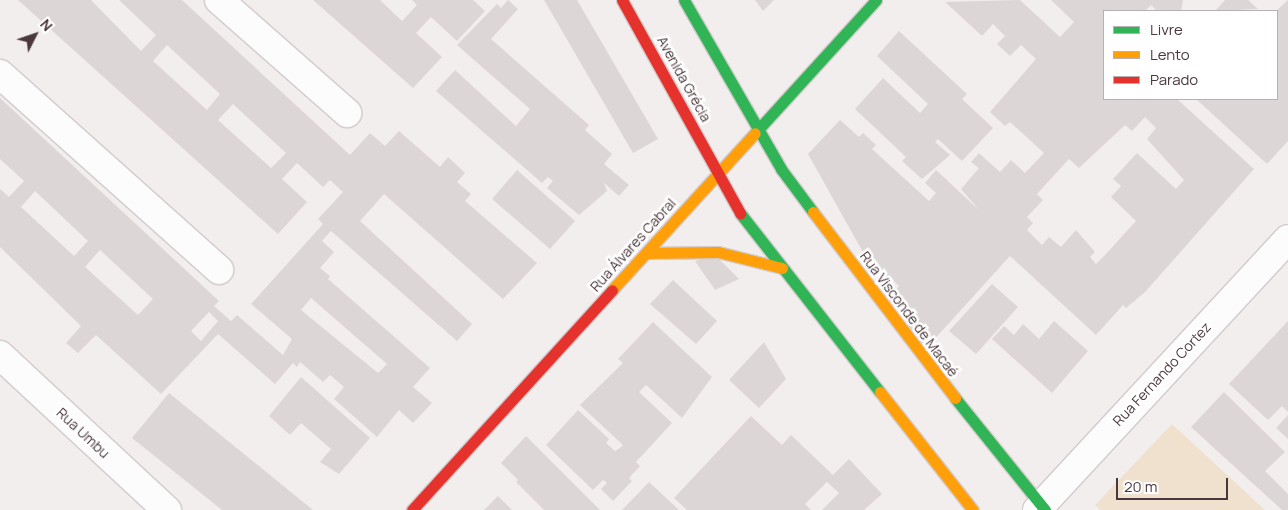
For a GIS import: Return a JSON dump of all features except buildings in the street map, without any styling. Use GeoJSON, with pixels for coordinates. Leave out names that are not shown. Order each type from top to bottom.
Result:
{"type":"FeatureCollection","features":[{"type":"Feature","properties":{"kind":"street"},"geometry":{"type":"LineString","coordinates":[[218,0],[347,113]]}},
{"type":"Feature","properties":{"kind":"street","name":"Avenida Grécia"},"geometry":{"type":"LineString","coordinates":[[622,0],[719,173]]}},
{"type":"Feature","properties":{"kind":"street"},"geometry":{"type":"LineString","coordinates":[[684,0],[758,130]]}},
{"type":"Feature","properties":{"kind":"street","name":"Rua Álvares Cabral"},"geometry":{"type":"LineString","coordinates":[[412,510],[876,0]]}},
{"type":"Feature","properties":{"kind":"street"},"geometry":{"type":"LineString","coordinates":[[0,74],[219,270]]}},
{"type":"Feature","properties":{"kind":"street","name":"Rua Visconde de Macaé"},"geometry":{"type":"LineString","coordinates":[[758,130],[781,169],[850,262],[1041,509]]}},
{"type":"Feature","properties":{"kind":"street"},"geometry":{"type":"LineString","coordinates":[[719,173],[740,212],[782,268],[973,510]]}},
{"type":"Feature","properties":{"kind":"street","name":"Rua Fernando Cortez"},"geometry":{"type":"LineString","coordinates":[[1041,509],[1288,239]]}},
{"type":"Feature","properties":{"kind":"street"},"geometry":{"type":"LineString","coordinates":[[646,253],[718,252],[752,257],[782,268]]}},
{"type":"Feature","properties":{"kind":"street","name":"Rua Umbu"},"geometry":{"type":"LineString","coordinates":[[0,354],[167,510]]}},
{"type":"Feature","properties":{"kind":"shaded area"},"geometry":{"type":"Polygon","coordinates":[[[1172,424],[1265,510],[1100,510],[1095,505],[1172,424]]]}},
{"type":"Feature","properties":{"kind":"traffic: fast"},"geometry":{"type":"LineString","coordinates":[[684,0],[781,169],[813,212]]}},
{"type":"Feature","properties":{"kind":"traffic: fast"},"geometry":{"type":"LineString","coordinates":[[755,133],[876,0]]}},
{"type":"Feature","properties":{"kind":"traffic: fast"},"geometry":{"type":"LineString","coordinates":[[740,213],[880,392]]}},
{"type":"Feature","properties":{"kind":"traffic: fast"},"geometry":{"type":"LineString","coordinates":[[955,398],[1045,510]]}},
{"type":"Feature","properties":{"kind":"traffic: slow"},"geometry":{"type":"LineString","coordinates":[[612,290],[755,133]]}},
{"type":"Feature","properties":{"kind":"traffic: slow"},"geometry":{"type":"LineString","coordinates":[[813,212],[955,398]]}},
{"type":"Feature","properties":{"kind":"traffic: slow"},"geometry":{"type":"LineString","coordinates":[[646,253],[718,252],[782,268]]}},
{"type":"Feature","properties":{"kind":"traffic: slow"},"geometry":{"type":"LineString","coordinates":[[880,392],[973,510]]}},
{"type":"Feature","properties":{"kind":"traffic: jam"},"geometry":{"type":"LineString","coordinates":[[622,0],[740,213]]}},
{"type":"Feature","properties":{"kind":"traffic: jam"},"geometry":{"type":"LineString","coordinates":[[412,510],[612,290]]}}]}
